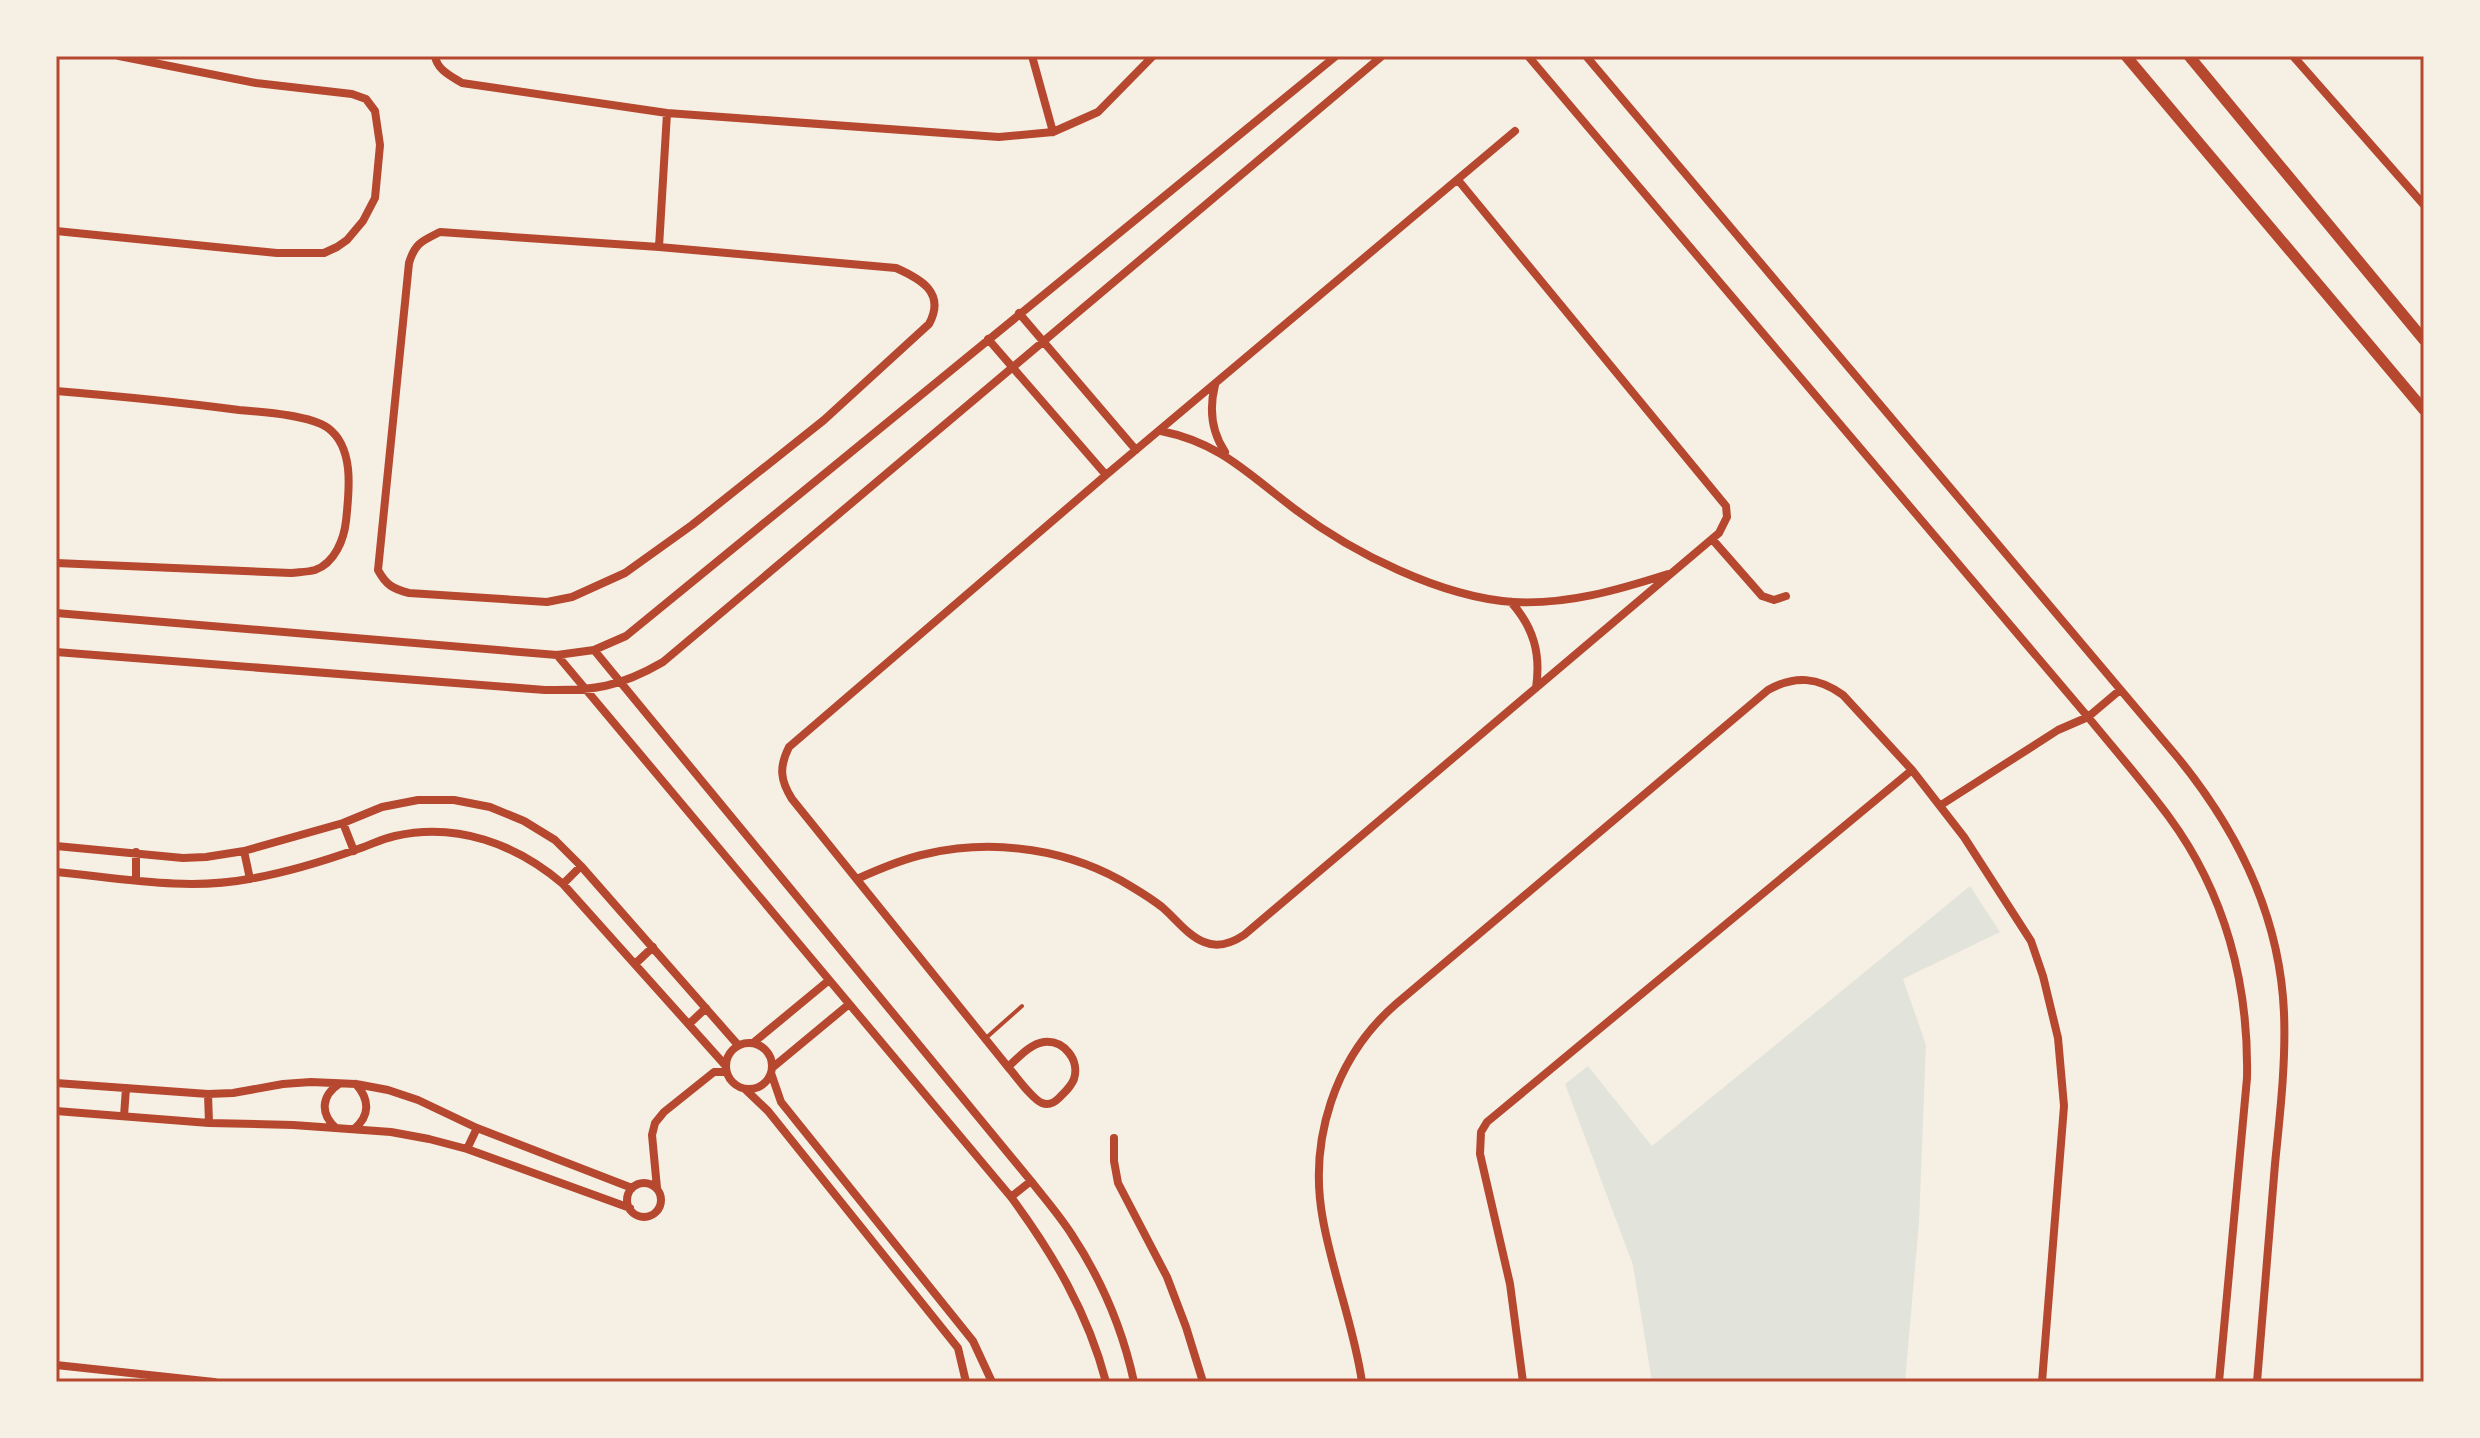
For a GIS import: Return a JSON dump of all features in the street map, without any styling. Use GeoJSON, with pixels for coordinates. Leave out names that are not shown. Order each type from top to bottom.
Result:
{"type":"FeatureCollection","features":[{"type":"Feature","properties":{"kind":"street"},"geometry":{"type":"LineString","coordinates":[[56,231],[277,253],[324,253],[347,240],[363,221],[375,198],[380,145],[375,111],[366,99],[328,90],[256,83],[119,56]]}},
{"type":"Feature","properties":{"kind":"street"},"geometry":{"type":"LineString","coordinates":[[435,56],[446,74],[462,83],[667,113],[986,136],[1053,132],[1098,112],[1153,56]]}},
{"type":"Feature","properties":{"kind":"street"},"geometry":{"type":"LineString","coordinates":[[1032,56],[1053,132]]}},
{"type":"Feature","properties":{"kind":"street"},"geometry":{"type":"LineString","coordinates":[[56,613],[557,655],[594,650],[626,636],[1336,56]]}},
{"type":"Feature","properties":{"kind":"street"},"geometry":{"type":"LineString","coordinates":[[56,652],[545,690],[587,691],[621,683],[663,662],[1382,56]]}},
{"type":"Feature","properties":{"kind":"street"},"geometry":{"type":"LineString","coordinates":[[1528,56],[2088,717],[2171,819],[2190,849],[2221,913],[2241,982],[2247,1035],[2247,1078],[2219,1382]]}},
{"type":"Feature","properties":{"kind":"street"},"geometry":{"type":"LineString","coordinates":[[1586,56],[2196,780],[2226,823],[2245,858],[2261,895],[2280,972],[2284,1011],[2282,1083],[2257,1382]]}},
{"type":"Feature","properties":{"kind":"street"},"geometry":{"type":"LineString","coordinates":[[2126,56],[2424,410]]}},
{"type":"Feature","properties":{"kind":"street"},"geometry":{"type":"LineString","coordinates":[[2189,56],[2424,340]]}},
{"type":"Feature","properties":{"kind":"street"},"geometry":{"type":"LineString","coordinates":[[2293,56],[2424,205]]}},
{"type":"Feature","properties":{"kind":"street"},"geometry":{"type":"LineString","coordinates":[[659,247],[667,113]]}},
{"type":"Feature","properties":{"kind":"street"},"geometry":{"type":"LineString","coordinates":[[1008,1067],[1043,1042],[1056,1043],[1068,1050],[1075,1062],[1076,1075],[1070,1088],[1053,1103],[1045,1104],[1038,1101],[1008,1067],[784,787],[781,773],[789,747],[1515,131]]}},
{"type":"Feature","properties":{"kind":"street"},"geometry":{"type":"LineString","coordinates":[[857,879],[891,864],[960,848],[1030,850],[1065,857],[1129,885],[1159,905],[1195,938],[1220,945],[1233,942],[1725,526],[1726,506],[1458,180]]}},
{"type":"Feature","properties":{"kind":"street"},"geometry":{"type":"LineString","coordinates":[[440,232],[659,247],[896,268],[927,286],[934,300],[934,315],[929,324],[824,420],[692,525],[625,573],[572,597],[547,602],[409,593],[394,590],[384,583],[378,570],[409,263],[413,249],[440,232]]}},
{"type":"Feature","properties":{"kind":"street"},"geometry":{"type":"LineString","coordinates":[[1019,313],[1136,450]]}},
{"type":"Feature","properties":{"kind":"street"},"geometry":{"type":"LineString","coordinates":[[988,339],[1106,475]]}},
{"type":"Feature","properties":{"kind":"street"},"geometry":{"type":"LineString","coordinates":[[1215,385],[1212,400],[1214,429],[1227,456]]}},
{"type":"Feature","properties":{"kind":"street"},"geometry":{"type":"LineString","coordinates":[[56,391],[285,415],[319,423],[330,429],[340,442],[347,462],[349,492],[344,535],[331,560],[316,569],[291,573],[56,563]]}},
{"type":"Feature","properties":{"kind":"street"},"geometry":{"type":"LineString","coordinates":[[1161,431],[1202,442],[1227,456],[1314,524],[1363,553],[1443,586],[1511,602],[1566,599],[1593,595],[1673,572]]}},
{"type":"Feature","properties":{"kind":"street"},"geometry":{"type":"LineString","coordinates":[[1712,539],[1762,596],[1774,600],[1786,596]]}},
{"type":"Feature","properties":{"kind":"street"},"geometry":{"type":"LineString","coordinates":[[1511,602],[1528,624],[1538,651],[1536,688]]}},
{"type":"Feature","properties":{"kind":"street"},"geometry":{"type":"LineString","coordinates":[[594,650],[1073,1236],[1106,1298],[1134,1382]]}},
{"type":"Feature","properties":{"kind":"street"},"geometry":{"type":"LineString","coordinates":[[557,655],[1011,1197],[1056,1262],[1089,1332],[1106,1382]]}},
{"type":"Feature","properties":{"kind":"street"},"geometry":{"type":"LineString","coordinates":[[1362,1382],[1323,1218],[1318,1169],[1331,1099],[1351,1057],[1379,1019],[1762,695],[1782,683],[1798,679],[1830,685],[1843,695],[1912,770],[1964,837],[2031,941],[2058,1038],[2064,1106],[2042,1382]]}},
{"type":"Feature","properties":{"kind":"street"},"geometry":{"type":"LineString","coordinates":[[1941,805],[2058,730],[2088,717],[2120,690]]}},
{"type":"Feature","properties":{"kind":"street"},"geometry":{"type":"LineString","coordinates":[[1523,1382],[1510,1284],[1480,1154],[1481,1132],[1487,1122],[1912,770]]}},
{"type":"Feature","properties":{"kind":"street"},"geometry":{"type":"LineString","coordinates":[[56,846],[183,858],[206,857],[244,851],[418,800],[454,800],[490,807],[524,821],[555,840],[738,1045]]}},
{"type":"Feature","properties":{"kind":"street"},"geometry":{"type":"LineString","coordinates":[[343,823],[354,851]]}},
{"type":"Feature","properties":{"kind":"street"},"geometry":{"type":"LineString","coordinates":[[56,872],[184,885],[250,879],[354,851],[393,836],[426,831],[460,833],[492,841],[523,854],[563,884],[689,1024],[726,1068],[733,1083],[761,1102],[958,1348],[966,1382]]}},
{"type":"Feature","properties":{"kind":"street"},"geometry":{"type":"LineString","coordinates":[[244,851],[250,879]]}},
{"type":"Feature","properties":{"kind":"street"},"geometry":{"type":"LineString","coordinates":[[136,852],[136,880]]}},
{"type":"Feature","properties":{"kind":"street"},"geometry":{"type":"LineString","coordinates":[[563,884],[581,866]]}},
{"type":"Feature","properties":{"kind":"street"},"geometry":{"type":"LineString","coordinates":[[635,964],[653,947]]}},
{"type":"Feature","properties":{"kind":"street"},"geometry":{"type":"LineString","coordinates":[[753,1043],[828,981]]}},
{"type":"Feature","properties":{"kind":"street"},"geometry":{"type":"LineString","coordinates":[[745,1089],[764,1084],[771,1071],[848,1005]]}},
{"type":"Feature","properties":{"kind":"street"},"geometry":{"type":"LineString","coordinates":[[689,1024],[706,1008]]}},
{"type":"Feature","properties":{"kind":"street"},"geometry":{"type":"LineString","coordinates":[[726,1068],[729,1053],[738,1045],[753,1043],[769,1055],[776,1093],[787,1110],[973,1341],[992,1382]]}},
{"type":"Feature","properties":{"kind":"street"},"geometry":{"type":"LineString","coordinates":[[56,1111],[209,1123],[337,1128],[417,1136],[467,1149],[646,1216],[657,1211],[661,1200],[652,1135],[655,1123],[664,1112],[714,1072],[726,1068]]}},
{"type":"Feature","properties":{"kind":"street"},"geometry":{"type":"LineString","coordinates":[[56,1083],[208,1094],[283,1084],[356,1084],[418,1100],[477,1128],[632,1188]]}},
{"type":"Feature","properties":{"kind":"street"},"geometry":{"type":"LineString","coordinates":[[337,1128],[324,1111],[330,1090],[340,1083]]}},
{"type":"Feature","properties":{"kind":"street"},"geometry":{"type":"LineString","coordinates":[[353,1130],[362,1123],[367,1113],[363,1092],[356,1084]]}},
{"type":"Feature","properties":{"kind":"street"},"geometry":{"type":"LineString","coordinates":[[124,1116],[126,1088]]}},
{"type":"Feature","properties":{"kind":"street"},"geometry":{"type":"LineString","coordinates":[[208,1094],[209,1123]]}},
{"type":"Feature","properties":{"kind":"street"},"geometry":{"type":"LineString","coordinates":[[774,1119],[787,1110]]}},
{"type":"Feature","properties":{"kind":"street"},"geometry":{"type":"LineString","coordinates":[[467,1149],[477,1128]]}},
{"type":"Feature","properties":{"kind":"street"},"geometry":{"type":"LineString","coordinates":[[1114,1138],[1118,1183],[1167,1277],[1203,1382]]}},
{"type":"Feature","properties":{"kind":"street"},"geometry":{"type":"LineString","coordinates":[[569,1186],[578,1167]]}},
{"type":"Feature","properties":{"kind":"street"},"geometry":{"type":"LineString","coordinates":[[824,1181],[836,1171]]}},
{"type":"Feature","properties":{"kind":"street"},"geometry":{"type":"LineString","coordinates":[[1011,1197],[1031,1181]]}},
{"type":"Feature","properties":{"kind":"street"},"geometry":{"type":"LineString","coordinates":[[630,1208],[627,1198],[632,1188],[644,1183],[657,1188]]}},
{"type":"Feature","properties":{"kind":"street"},"geometry":{"type":"LineString","coordinates":[[886,1259],[899,1249]]}},
{"type":"Feature","properties":{"kind":"street"},"geometry":{"type":"LineString","coordinates":[[958,1348],[973,1341]]}},
{"type":"Feature","properties":{"kind":"street"},"geometry":{"type":"LineString","coordinates":[[56,1365],[214,1382]]}},
{"type":"Feature","properties":{"kind":"lane"},"geometry":{"type":"LineString","coordinates":[[986,1038],[1022,1006]]}},
{"type":"Feature","properties":{"kind":"shaded area"},"geometry":{"type":"Polygon","coordinates":[[[1970,886],[2000,932],[1903,979],[1926,1045],[1919,1222],[1905,1382],[1652,1382],[1633,1265],[1565,1084],[1588,1066],[1652,1146],[1970,886]]]}}]}
